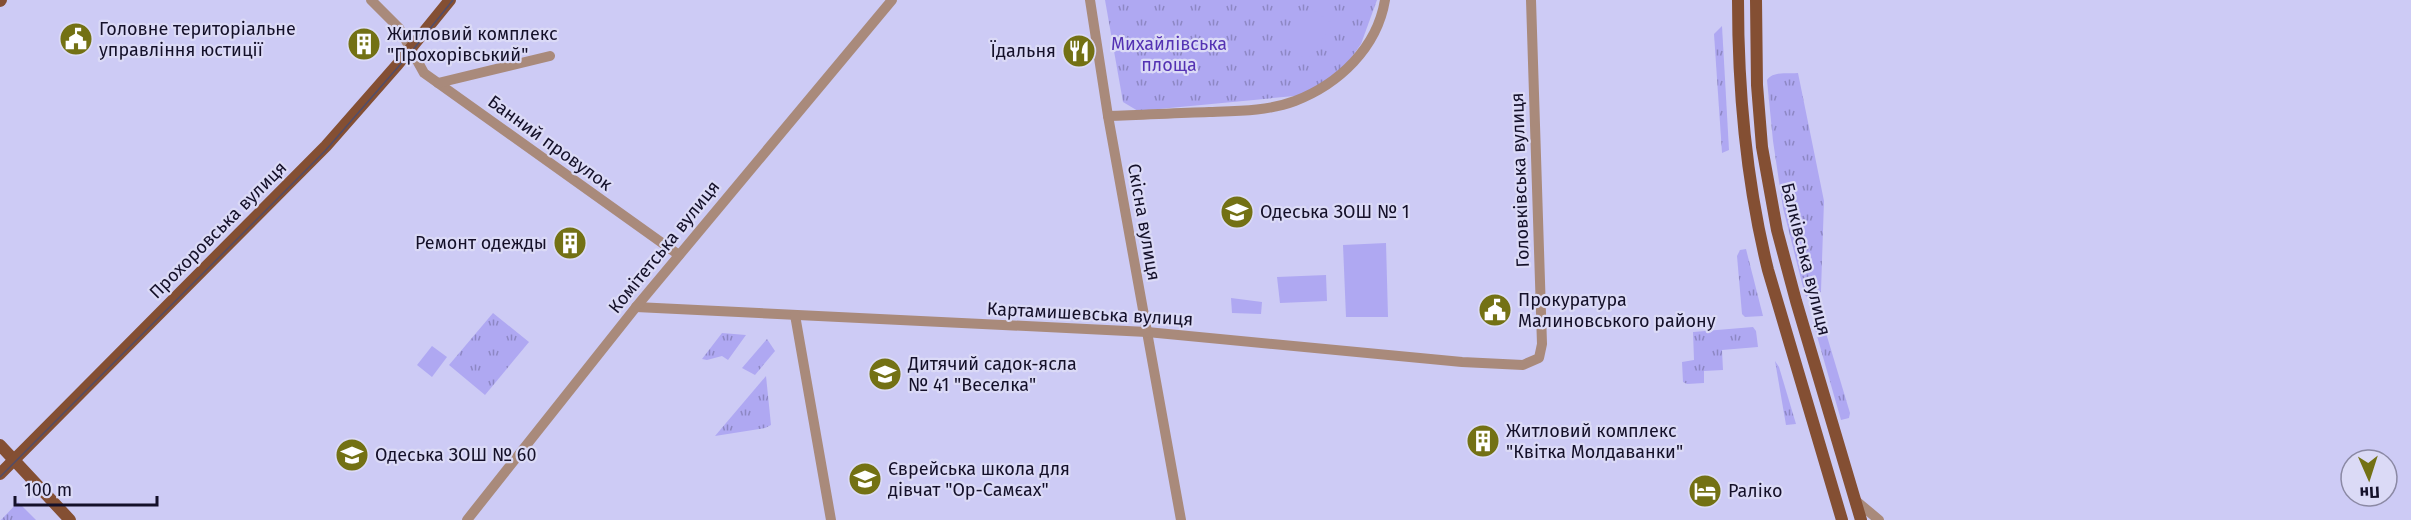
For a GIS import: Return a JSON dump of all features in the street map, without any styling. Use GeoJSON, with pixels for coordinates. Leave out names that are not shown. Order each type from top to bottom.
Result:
{"type":"FeatureCollection","features":[{"type":"Feature","properties":{"kind":"main road","name":"Прохоровська вулиця"},"geometry":{"type":"LineString","coordinates":[[0,474],[326,146],[411,49],[450,0]]}},
{"type":"Feature","properties":{"kind":"main road","name":"Балківська вулиця"},"geometry":{"type":"LineString","coordinates":[[1738,0],[1742,120],[1759,234],[1842,520]]}},
{"type":"Feature","properties":{"kind":"main road","name":"Балківська вулиця"},"geometry":{"type":"LineString","coordinates":[[1756,0],[1757,86],[1762,147],[1778,230],[1796,301],[1861,520]]}},
{"type":"Feature","properties":{"kind":"main road"},"geometry":{"type":"LineString","coordinates":[[0,445],[70,520]]}},
{"type":"Feature","properties":{"kind":"street","name":"Банний провулок"},"geometry":{"type":"LineString","coordinates":[[371,0],[399,28],[424,73],[679,255]]}},
{"type":"Feature","properties":{"kind":"street","name":"Комітетська вулиця"},"geometry":{"type":"LineString","coordinates":[[467,520],[636,307],[892,0]]}},
{"type":"Feature","properties":{"kind":"street","name":"Cкісна вулиця"},"geometry":{"type":"LineString","coordinates":[[1090,0],[1108,116],[1181,520]]}},
{"type":"Feature","properties":{"kind":"street"},"geometry":{"type":"LineString","coordinates":[[1108,116],[1257,110],[1294,102],[1325,87],[1353,64],[1372,40],[1383,13],[1385,0]]}},
{"type":"Feature","properties":{"kind":"street","name":"Головківська вулиця"},"geometry":{"type":"LineString","coordinates":[[1531,0],[1542,344],[1539,358]]}},
{"type":"Feature","properties":{"kind":"street"},"geometry":{"type":"LineString","coordinates":[[438,83],[550,56]]}},
{"type":"Feature","properties":{"kind":"street","name":"Картамишевська вулиця"},"geometry":{"type":"LineString","coordinates":[[636,307],[1148,332],[1462,362],[1523,365],[1539,358]]}},
{"type":"Feature","properties":{"kind":"street"},"geometry":{"type":"LineString","coordinates":[[795,315],[831,520]]}},
{"type":"Feature","properties":{"kind":"street"},"geometry":{"type":"LineString","coordinates":[[1855,500],[1879,520]]}},
{"type":"Feature","properties":{"kind":"green space","name":"Михайлівська площа"},"geometry":{"type":"Polygon","coordinates":[[[1105,0],[1377,0],[1361,44],[1341,72],[1305,95],[1138,111],[1123,102],[1105,0]]]}},
{"type":"Feature","properties":{"kind":"green space"},"geometry":{"type":"Polygon","coordinates":[[[1312,9],[1333,24],[1307,60],[1286,44],[1312,9]]]}},
{"type":"Feature","properties":{"kind":"green space"},"geometry":{"type":"Polygon","coordinates":[[[1722,26],[1729,150],[1722,153],[1714,34],[1722,26]]]}},
{"type":"Feature","properties":{"kind":"green space"},"geometry":{"type":"Polygon","coordinates":[[[1798,73],[1824,201],[1821,291],[1819,295],[1808,298],[1805,295],[1783,208],[1767,80],[1777,74],[1798,73]]]}},
{"type":"Feature","properties":{"kind":"green space"},"geometry":{"type":"Polygon","coordinates":[[[1386,243],[1388,317],[1346,317],[1343,245],[1386,243]]]}},
{"type":"Feature","properties":{"kind":"green space"},"geometry":{"type":"Polygon","coordinates":[[[1746,249],[1763,316],[1745,317],[1742,314],[1737,256],[1740,250],[1746,249]]]}},
{"type":"Feature","properties":{"kind":"green space"},"geometry":{"type":"Polygon","coordinates":[[[1326,275],[1327,301],[1280,303],[1277,277],[1326,275]]]}},
{"type":"Feature","properties":{"kind":"green space"},"geometry":{"type":"Polygon","coordinates":[[[1231,298],[1262,302],[1261,314],[1232,313],[1231,298]]]}},
{"type":"Feature","properties":{"kind":"green space"},"geometry":{"type":"Polygon","coordinates":[[[493,313],[529,342],[485,395],[449,365],[493,313]]]}},
{"type":"Feature","properties":{"kind":"green space"},"geometry":{"type":"Polygon","coordinates":[[[1819,320],[1823,323],[1850,413],[1849,418],[1841,420],[1813,322],[1819,320]]]}},
{"type":"Feature","properties":{"kind":"green space"},"geometry":{"type":"Polygon","coordinates":[[[1753,327],[1756,331],[1758,347],[1722,350],[1723,370],[1704,371],[1704,383],[1687,384],[1683,382],[1682,362],[1694,360],[1693,332],[1753,327]]]}},
{"type":"Feature","properties":{"kind":"green space"},"geometry":{"type":"Polygon","coordinates":[[[722,333],[746,335],[728,360],[722,356],[702,359],[722,333]]]}},
{"type":"Feature","properties":{"kind":"green space"},"geometry":{"type":"Polygon","coordinates":[[[767,339],[775,351],[755,375],[742,368],[767,339]]]}},
{"type":"Feature","properties":{"kind":"green space"},"geometry":{"type":"Polygon","coordinates":[[[432,346],[447,357],[432,377],[417,365],[432,346]]]}},
{"type":"Feature","properties":{"kind":"green space"},"geometry":{"type":"Polygon","coordinates":[[[1775,361],[1779,367],[1796,424],[1786,425],[1775,361]]]}},
{"type":"Feature","properties":{"kind":"green space"},"geometry":{"type":"Polygon","coordinates":[[[766,376],[771,425],[715,436],[766,376]]]}},
{"type":"Feature","properties":{"kind":"green space"},"geometry":{"type":"Polygon","coordinates":[[[18,502],[36,520],[1,520],[18,502]]]}},
{"type":"Feature","properties":{"kind":"tram line"},"geometry":{"type":"LineString","coordinates":[[0,477],[325,151],[453,0]]}},
{"type":"Feature","properties":{"kind":"place","name":"Головне територіальне управління юстиції"},"geometry":{"type":"Point","coordinates":[76,39]}},
{"type":"Feature","properties":{"kind":"place","name":"Житловий комплекс \"Прохорівський\""},"geometry":{"type":"Point","coordinates":[364,44]}},
{"type":"Feature","properties":{"kind":"place","name":"Їдальня"},"geometry":{"type":"Point","coordinates":[1079,51]}},
{"type":"Feature","properties":{"kind":"place","name":"Одеська ЗОШ № 1"},"geometry":{"type":"Point","coordinates":[1237,212]}},
{"type":"Feature","properties":{"kind":"place","name":"Ремонт одежды"},"geometry":{"type":"Point","coordinates":[570,243]}},
{"type":"Feature","properties":{"kind":"place","name":"Прокуратура Малиновського району"},"geometry":{"type":"Point","coordinates":[1495,310]}},
{"type":"Feature","properties":{"kind":"place","name":"Дитячий садок-ясла № 41 \"Веселка\""},"geometry":{"type":"Point","coordinates":[885,374]}},
{"type":"Feature","properties":{"kind":"place","name":"Житловий комплекс \"Квітка Молдаванки\""},"geometry":{"type":"Point","coordinates":[1483,441]}},
{"type":"Feature","properties":{"kind":"place","name":"Одеська ЗОШ № 60"},"geometry":{"type":"Point","coordinates":[352,455]}},
{"type":"Feature","properties":{"kind":"place","name":"Єврейська школа для дівчат \"Ор-Самєах\""},"geometry":{"type":"Point","coordinates":[865,479]}},
{"type":"Feature","properties":{"kind":"place","name":"Раліко"},"geometry":{"type":"Point","coordinates":[1705,491]}}]}
